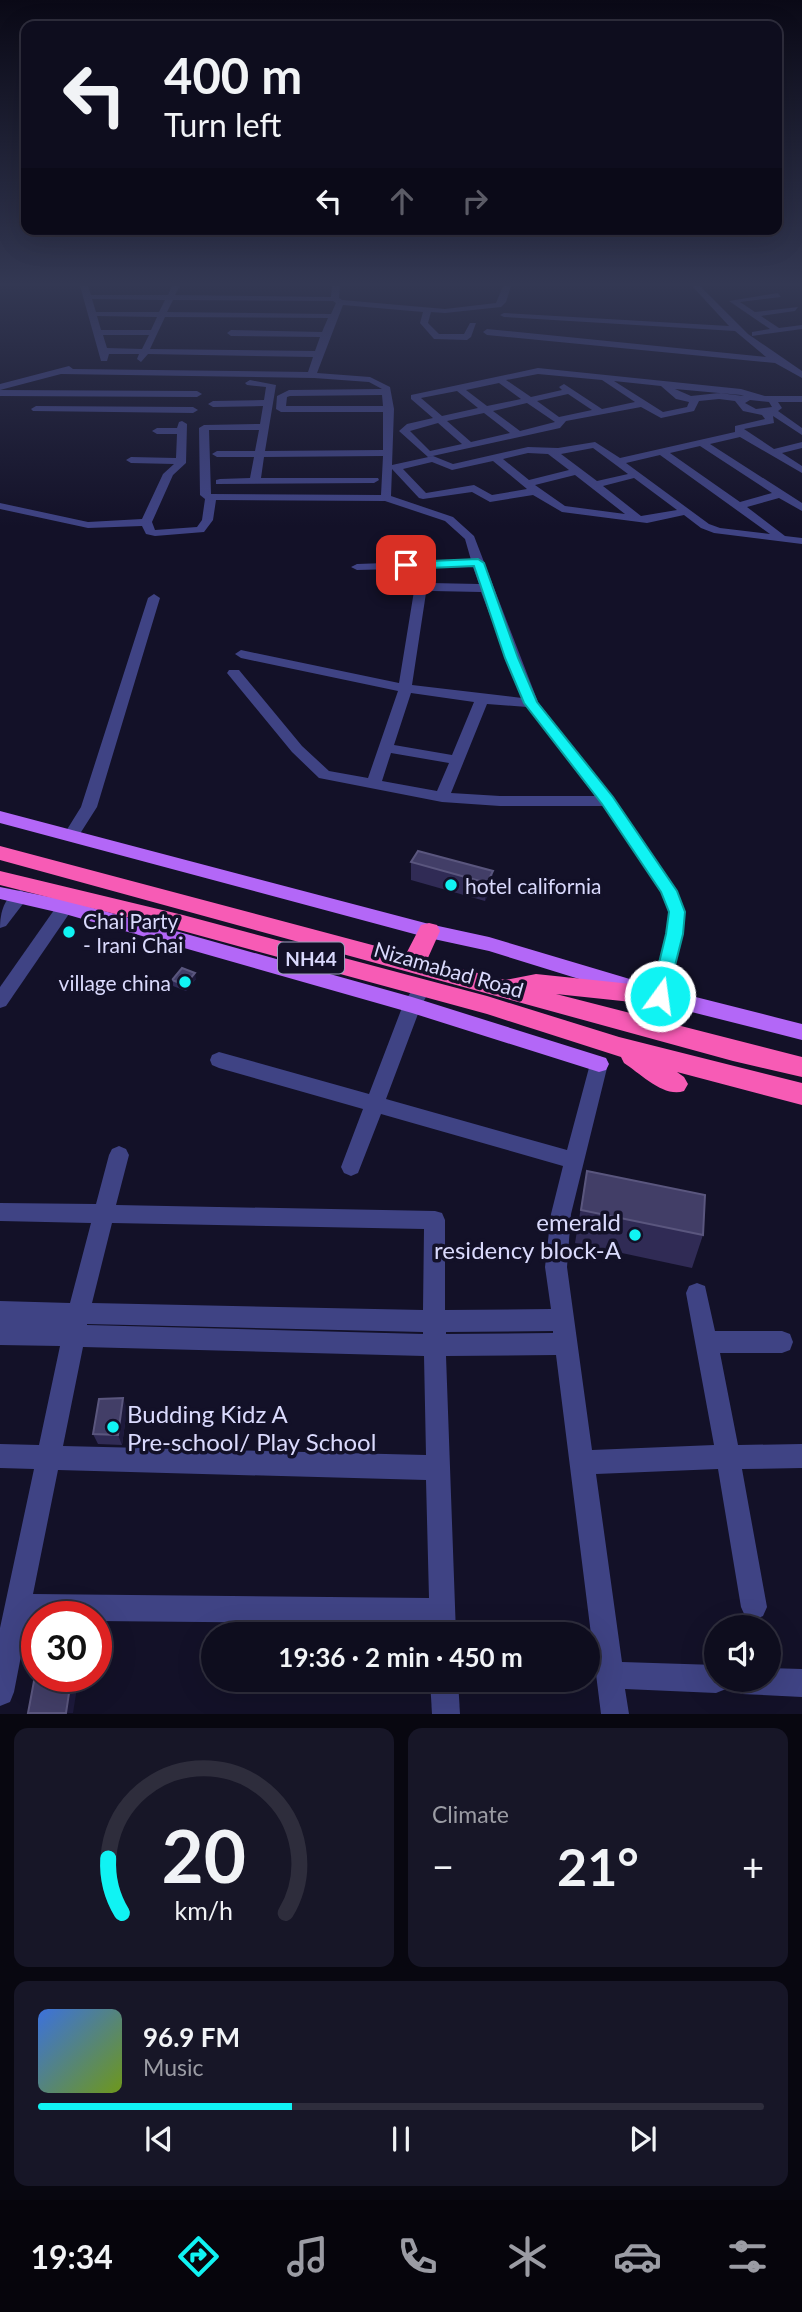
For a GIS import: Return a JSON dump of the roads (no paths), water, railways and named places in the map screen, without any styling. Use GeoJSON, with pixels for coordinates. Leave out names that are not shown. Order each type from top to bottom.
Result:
{"type":"FeatureCollection","features":[{"type":"Feature","properties":{"kind":"highway","name":"Nizamabad Road"},"geometry":{"type":"LineString","coordinates":[[0,853],[802,1067]]}},
{"type":"Feature","properties":{"kind":"highway","name":"Nizamabad Road"},"geometry":{"type":"LineString","coordinates":[[0,878],[417,996],[802,1094]]}},
{"type":"Feature","properties":{"kind":"highway"},"geometry":{"type":"LineString","coordinates":[[413,964],[429,931]]}},
{"type":"Feature","properties":{"kind":"highway"},"geometry":{"type":"LineString","coordinates":[[499,988],[536,983],[660,996]]}},
{"type":"Feature","properties":{"kind":"highway"},"geometry":{"type":"LineString","coordinates":[[619,1046],[675,1084]]}},
{"type":"Feature","properties":{"kind":"main road","name":"Nizamabad Road"},"geometry":{"type":"LineString","coordinates":[[0,817],[429,931],[489,944],[660,996],[802,1032]]}},
{"type":"Feature","properties":{"kind":"main road","name":"Nizamabad Road"},"geometry":{"type":"LineString","coordinates":[[0,893],[21,896],[417,996],[599,1064]]}},
{"type":"Feature","properties":{"kind":"street"},"geometry":{"type":"LineString","coordinates":[[0,387],[80,366]]}},
{"type":"Feature","properties":{"kind":"street"},"geometry":{"type":"LineString","coordinates":[[115,409],[137,366]]}},
{"type":"Feature","properties":{"kind":"street"},"geometry":{"type":"LineString","coordinates":[[214,377],[218,366]]}},
{"type":"Feature","properties":{"kind":"street"},"geometry":{"type":"LineString","coordinates":[[313,375],[316,366]]}},
{"type":"Feature","properties":{"kind":"street"},"geometry":{"type":"LineString","coordinates":[[786,366],[802,375]]}},
{"type":"Feature","properties":{"kind":"street"},"geometry":{"type":"LineString","coordinates":[[60,371],[134,372],[270,384],[255,482]]}},
{"type":"Feature","properties":{"kind":"street"},"geometry":{"type":"LineString","coordinates":[[541,372],[602,413]]}},
{"type":"Feature","properties":{"kind":"street"},"geometry":{"type":"LineString","coordinates":[[468,444],[414,397],[501,380],[504,377],[541,372],[741,392],[764,398],[777,405],[770,411]]}},
{"type":"Feature","properties":{"kind":"street"},"geometry":{"type":"LineString","coordinates":[[214,377],[313,375],[372,380],[382,384],[387,392],[390,451],[386,498]]}},
{"type":"Feature","properties":{"kind":"street"},"geometry":{"type":"LineString","coordinates":[[607,378],[606,381],[656,413],[665,415],[691,409],[694,401]]}},
{"type":"Feature","properties":{"kind":"street"},"geometry":{"type":"LineString","coordinates":[[501,380],[561,421]]}},
{"type":"Feature","properties":{"kind":"street"},"geometry":{"type":"LineString","coordinates":[[668,384],[666,387],[679,396],[694,401],[716,396],[802,401]]}},
{"type":"Feature","properties":{"kind":"street"},"geometry":{"type":"LineString","coordinates":[[458,388],[517,434]]}},
{"type":"Feature","properties":{"kind":"street"},"geometry":{"type":"LineString","coordinates":[[570,391],[410,426],[404,431],[431,456],[490,499],[578,471]]}},
{"type":"Feature","properties":{"kind":"street"},"geometry":{"type":"LineString","coordinates":[[387,392],[289,393],[282,396],[281,409],[388,409]]}},
{"type":"Feature","properties":{"kind":"street"},"geometry":{"type":"LineString","coordinates":[[0,393],[197,394]]}},
{"type":"Feature","properties":{"kind":"street"},"geometry":{"type":"LineString","coordinates":[[743,399],[739,402],[742,408],[770,411],[802,401]]}},
{"type":"Feature","properties":{"kind":"street"},"geometry":{"type":"LineString","coordinates":[[213,404],[268,403]]}},
{"type":"Feature","properties":{"kind":"street"},"geometry":{"type":"LineString","coordinates":[[641,404],[561,421],[557,426],[468,444],[396,467],[423,496],[429,497],[495,457],[528,450],[595,444],[711,529],[802,541]]}},
{"type":"Feature","properties":{"kind":"street"},"geometry":{"type":"LineString","coordinates":[[36,409],[193,410]]}},
{"type":"Feature","properties":{"kind":"street"},"geometry":{"type":"LineString","coordinates":[[770,411],[802,432]]}},
{"type":"Feature","properties":{"kind":"street"},"geometry":{"type":"LineString","coordinates":[[770,411],[771,421],[738,428],[741,434],[802,470]]}},
{"type":"Feature","properties":{"kind":"street"},"geometry":{"type":"LineString","coordinates":[[157,431],[182,427],[179,465],[167,474],[146,522],[150,532],[200,530],[206,520],[211,498]]}},
{"type":"Feature","properties":{"kind":"street"},"geometry":{"type":"LineString","coordinates":[[264,427],[208,428],[205,495],[211,498],[386,498],[449,519],[470,538],[486,588],[531,703],[607,801],[668,891],[677,912],[675,934],[660,996]]}},
{"type":"Feature","properties":{"kind":"street"},"geometry":{"type":"LineString","coordinates":[[621,461],[741,434]]}},
{"type":"Feature","properties":{"kind":"street"},"geometry":{"type":"LineString","coordinates":[[702,443],[802,508]]}},
{"type":"Feature","properties":{"kind":"street"},"geometry":{"type":"LineString","coordinates":[[773,452],[802,445]]}},
{"type":"Feature","properties":{"kind":"street"},"geometry":{"type":"LineString","coordinates":[[551,450],[638,519]]}},
{"type":"Feature","properties":{"kind":"street"},"geometry":{"type":"LineString","coordinates":[[217,454],[390,451],[431,456]]}},
{"type":"Feature","properties":{"kind":"street"},"geometry":{"type":"LineString","coordinates":[[662,452],[785,539]]}},
{"type":"Feature","properties":{"kind":"street"},"geometry":{"type":"LineString","coordinates":[[495,457],[562,509],[654,520],[686,511]]}},
{"type":"Feature","properties":{"kind":"street"},"geometry":{"type":"LineString","coordinates":[[131,460],[206,467]]}},
{"type":"Feature","properties":{"kind":"street"},"geometry":{"type":"LineString","coordinates":[[594,485],[638,474]]}},
{"type":"Feature","properties":{"kind":"street"},"geometry":{"type":"LineString","coordinates":[[220,482],[374,480]]}},
{"type":"Feature","properties":{"kind":"street"},"geometry":{"type":"LineString","coordinates":[[739,506],[781,495]]}},
{"type":"Feature","properties":{"kind":"street"},"geometry":{"type":"LineString","coordinates":[[0,506],[88,525],[146,522]]}},
{"type":"Feature","properties":{"kind":"street"},"geometry":{"type":"LineString","coordinates":[[357,567],[478,563]]}},
{"type":"Feature","properties":{"kind":"street"},"geometry":{"type":"LineString","coordinates":[[373,785],[405,690],[420,591],[430,587],[486,588]]}},
{"type":"Feature","properties":{"kind":"street"},"geometry":{"type":"LineString","coordinates":[[71,836],[89,807],[154,598]]}},
{"type":"Feature","properties":{"kind":"street"},"geometry":{"type":"LineString","coordinates":[[241,654],[405,690],[531,703]]}},
{"type":"Feature","properties":{"kind":"street"},"geometry":{"type":"LineString","coordinates":[[234,673],[296,749],[324,775],[442,797],[500,801],[607,801]]}},
{"type":"Feature","properties":{"kind":"street"},"geometry":{"type":"LineString","coordinates":[[442,797],[482,700]]}},
{"type":"Feature","properties":{"kind":"street"},"geometry":{"type":"LineString","coordinates":[[385,748],[458,760]]}},
{"type":"Feature","properties":{"kind":"street"},"geometry":{"type":"LineString","coordinates":[[0,922],[21,896]]}},
{"type":"Feature","properties":{"kind":"street"},"geometry":{"type":"LineString","coordinates":[[0,1001],[65,907]]}},
{"type":"Feature","properties":{"kind":"street"},"geometry":{"type":"LineString","coordinates":[[351,1167],[417,996]]}},
{"type":"Feature","properties":{"kind":"street"},"geometry":{"type":"LineString","coordinates":[[219,1060],[576,1161]]}},
{"type":"Feature","properties":{"kind":"street"},"geometry":{"type":"LineString","coordinates":[[599,1064],[557,1237],[556,1267],[615,1713]]}},
{"type":"Feature","properties":{"kind":"street"},"geometry":{"type":"LineString","coordinates":[[0,1692],[76,1325],[119,1156]]}},
{"type":"Feature","properties":{"kind":"street"},"geometry":{"type":"LineString","coordinates":[[0,1212],[435,1220],[434,1321],[443,1622]]}},
{"type":"Feature","properties":{"kind":"street"},"geometry":{"type":"LineString","coordinates":[[696,1293],[729,1457],[754,1607]]}},
{"type":"Feature","properties":{"kind":"street"},"geometry":{"type":"LineString","coordinates":[[0,1312],[76,1325]]}},
{"type":"Feature","properties":{"kind":"street"},"geometry":{"type":"LineString","coordinates":[[255,1329],[434,1321],[563,1320]]}},
{"type":"Feature","properties":{"kind":"street"},"geometry":{"type":"LineString","coordinates":[[0,1334],[76,1325],[255,1329],[435,1345],[566,1344]]}},
{"type":"Feature","properties":{"kind":"street"},"geometry":{"type":"LineString","coordinates":[[707,1342],[782,1342]]}},
{"type":"Feature","properties":{"kind":"street"},"geometry":{"type":"LineString","coordinates":[[0,1456],[438,1468]]}},
{"type":"Feature","properties":{"kind":"street"},"geometry":{"type":"LineString","coordinates":[[582,1462],[802,1456]]}},
{"type":"Feature","properties":{"kind":"street"},"geometry":{"type":"LineString","coordinates":[[18,1607],[416,1622]]}},
{"type":"Feature","properties":{"kind":"street"},"geometry":{"type":"LineString","coordinates":[[610,1675],[704,1679]]}},
{"type":"Feature","properties":{"kind":"street"},"geometry":{"type":"LineString","coordinates":[[781,1681],[802,1682]]}},
{"type":"Feature","properties":{"kind":"street"},"geometry":{"type":"LineString","coordinates":[[445,1692],[446,1713]]}},
{"type":"Feature","properties":{"kind":"place","name":"hotel california"},"geometry":{"type":"Point","coordinates":[451,885]}},
{"type":"Feature","properties":{"kind":"place","name":"Chai Party - Irani Chai"},"geometry":{"type":"Point","coordinates":[69,932]}},
{"type":"Feature","properties":{"kind":"place","name":"village china"},"geometry":{"type":"Point","coordinates":[185,982]}},
{"type":"Feature","properties":{"kind":"place","name":"emerald residency block-A"},"geometry":{"type":"Point","coordinates":[635,1235]}},
{"type":"Feature","properties":{"kind":"place","name":"Budding Kidz A Pre-school/ Play School"},"geometry":{"type":"Point","coordinates":[113,1427]}}]}
